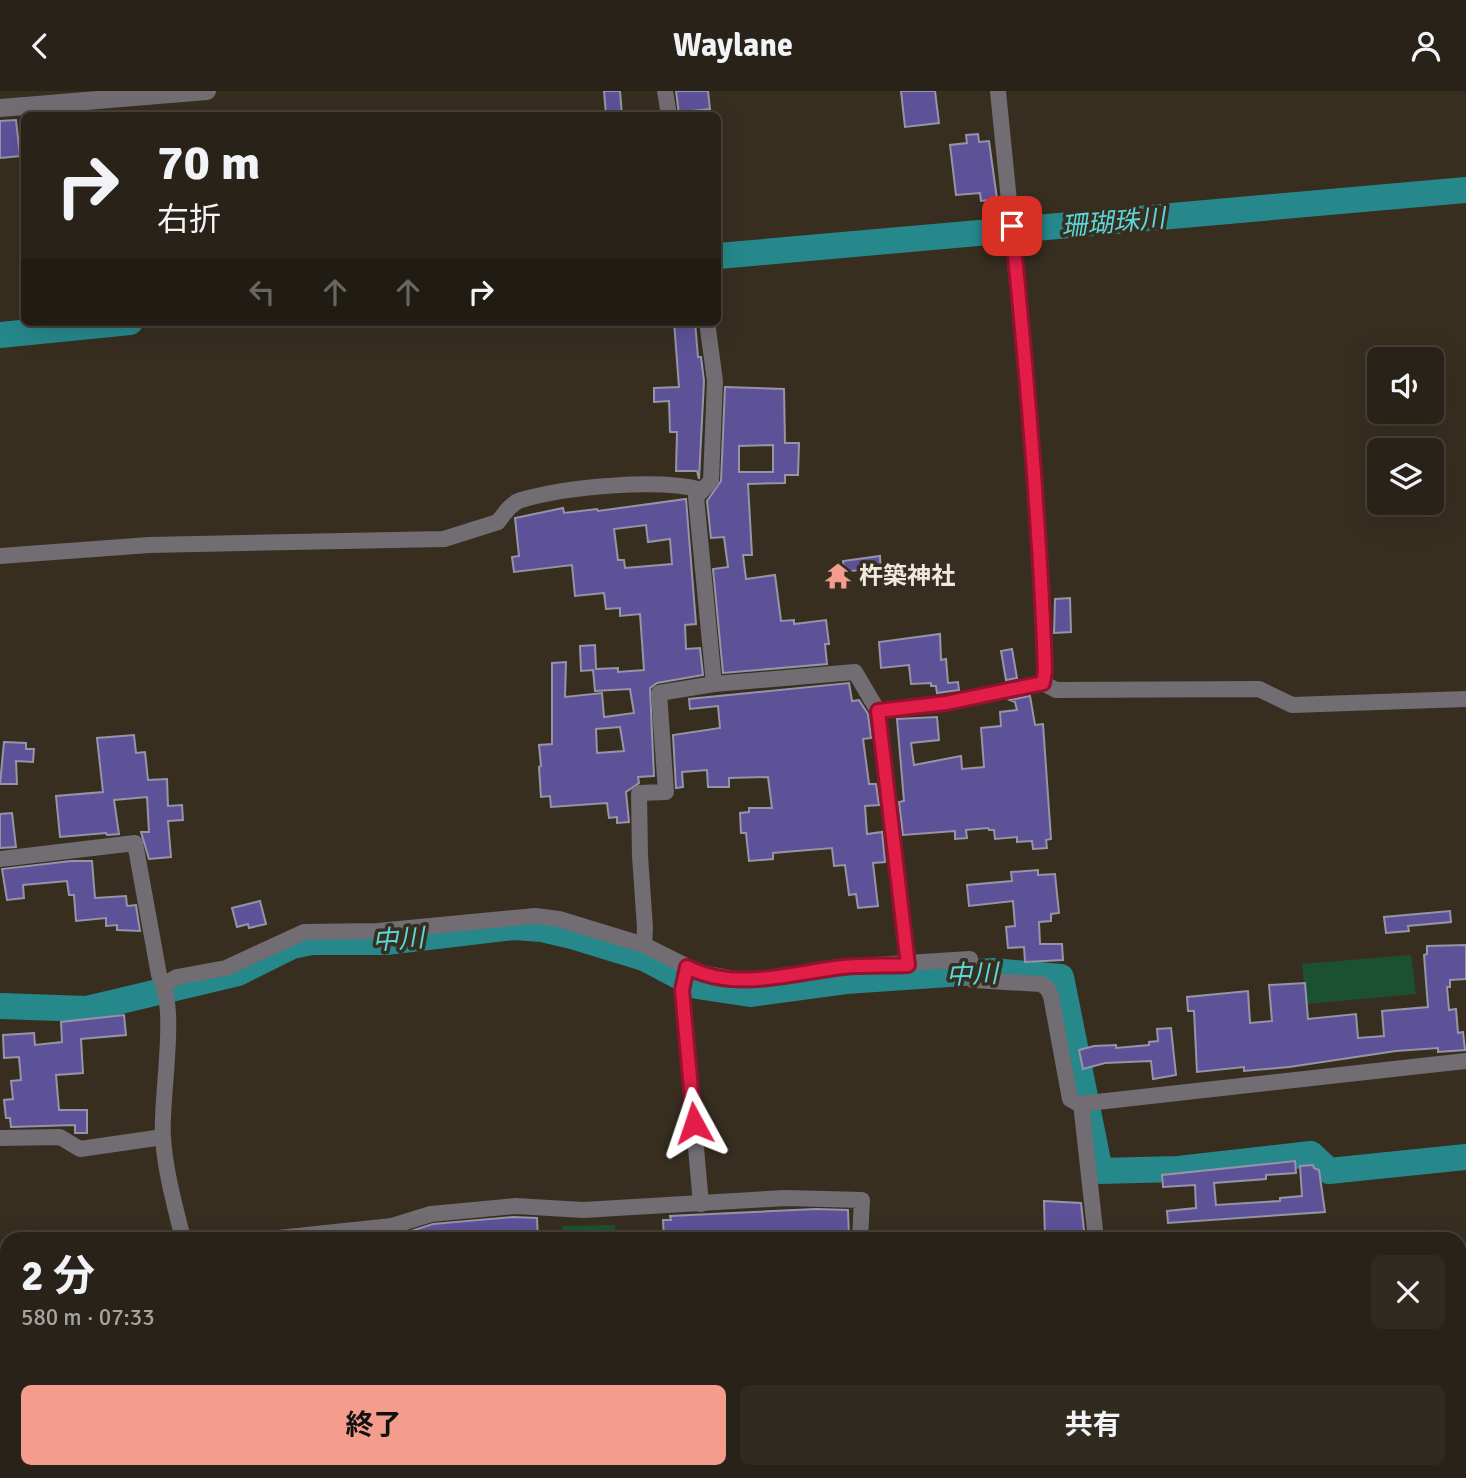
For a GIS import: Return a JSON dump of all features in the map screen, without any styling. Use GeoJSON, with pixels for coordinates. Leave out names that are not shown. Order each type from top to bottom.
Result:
{"type":"FeatureCollection","features":[{"type":"Feature","properties":{"kind":"street"},"geometry":{"type":"LineString","coordinates":[[0,108],[206,91]]}},
{"type":"Feature","properties":{"kind":"street"},"geometry":{"type":"LineString","coordinates":[[665,91],[668,112]]}},
{"type":"Feature","properties":{"kind":"street"},"geometry":{"type":"LineString","coordinates":[[998,91],[1031,416],[1043,595],[1043,683]]}},
{"type":"Feature","properties":{"kind":"street"},"geometry":{"type":"LineString","coordinates":[[707,326],[715,381],[711,481],[696,497],[714,684]]}},
{"type":"Feature","properties":{"kind":"street"},"geometry":{"type":"LineString","coordinates":[[0,556],[149,545],[444,539],[498,523],[505,512],[518,501],[605,485],[688,486],[702,490]]}},
{"type":"Feature","properties":{"kind":"street"},"geometry":{"type":"LineString","coordinates":[[644,945],[646,928],[640,856],[639,793],[666,792],[659,694],[714,684],[855,671],[878,711],[908,965]]}},
{"type":"Feature","properties":{"kind":"street"},"geometry":{"type":"LineString","coordinates":[[878,711],[946,703],[1043,683],[1056,690],[1259,689],[1292,705],[1466,699]]}},
{"type":"Feature","properties":{"kind":"street"},"geometry":{"type":"LineString","coordinates":[[0,859],[135,843],[159,975],[165,984],[168,1040],[163,1137],[182,1232]]}},
{"type":"Feature","properties":{"kind":"street"},"geometry":{"type":"LineString","coordinates":[[165,984],[177,977],[226,968],[304,932],[378,931],[535,916],[559,919],[644,945],[700,973],[748,981],[844,967],[970,959],[973,980],[1041,984],[1047,988],[1051,996],[1070,1098],[1079,1104],[1466,1061]]}},
{"type":"Feature","properties":{"kind":"street"},"geometry":{"type":"LineString","coordinates":[[687,967],[682,990],[701,1204]]}},
{"type":"Feature","properties":{"kind":"street"},"geometry":{"type":"LineString","coordinates":[[1081,1103],[1095,1232]]}},
{"type":"Feature","properties":{"kind":"street"},"geometry":{"type":"LineString","coordinates":[[0,1138],[60,1137],[80,1149],[163,1137]]}},
{"type":"Feature","properties":{"kind":"street"},"geometry":{"type":"LineString","coordinates":[[393,1232],[431,1214],[516,1206],[583,1210],[785,1198],[862,1200],[860,1232]]}},
{"type":"Feature","properties":{"kind":"green space"},"geometry":{"type":"Polygon","coordinates":[[[1411,955],[1416,994],[1306,1004],[1302,964],[1411,955]]]}},
{"type":"Feature","properties":{"kind":"green space"},"geometry":{"type":"Polygon","coordinates":[[[615,1225],[616,1232],[562,1232],[562,1226],[615,1225]]]}},
{"type":"Feature","properties":{"kind":"building"},"geometry":{"type":"Polygon","coordinates":[[[604,91],[620,91],[622,112],[606,112],[604,91]]]}},
{"type":"Feature","properties":{"kind":"building"},"geometry":{"type":"Polygon","coordinates":[[[676,91],[708,91],[710,109],[679,112],[676,91]]]}},
{"type":"Feature","properties":{"kind":"building"},"geometry":{"type":"Polygon","coordinates":[[[901,91],[935,91],[939,123],[905,127],[901,91]]]}},
{"type":"Feature","properties":{"kind":"building"},"geometry":{"type":"Polygon","coordinates":[[[16,120],[20,156],[0,158],[0,121],[16,120]]]}},
{"type":"Feature","properties":{"kind":"building"},"geometry":{"type":"Polygon","coordinates":[[[978,134],[979,142],[989,141],[997,199],[981,201],[980,193],[956,195],[950,145],[967,143],[966,135],[978,134]]]}},
{"type":"Feature","properties":{"kind":"building"},"geometry":{"type":"Polygon","coordinates":[[[674,326],[695,326],[698,357],[701,357],[704,381],[699,479],[697,471],[676,471],[677,432],[670,432],[669,401],[654,402],[654,388],[679,387],[674,326]]]}},
{"type":"Feature","properties":{"kind":"building"},"geometry":{"type":"Polygon","coordinates":[[[725,387],[784,389],[785,443],[799,443],[798,475],[785,475],[785,483],[748,484],[752,555],[743,555],[746,579],[775,575],[781,621],[794,620],[794,624],[826,620],[829,644],[825,644],[827,664],[723,673],[713,569],[728,567],[724,537],[711,538],[707,501],[721,481],[725,387]],[[773,445],[739,446],[739,472],[773,472],[773,445]]]}},
{"type":"Feature","properties":{"kind":"building"},"geometry":{"type":"Polygon","coordinates":[[[686,499],[696,624],[685,625],[686,649],[700,648],[703,675],[657,683],[650,688],[654,776],[638,777],[639,783],[626,792],[629,822],[617,823],[617,817],[609,818],[607,803],[551,807],[550,796],[541,797],[539,745],[552,744],[552,663],[566,662],[565,697],[602,693],[604,717],[634,713],[630,689],[595,691],[593,670],[581,671],[580,646],[595,645],[596,669],[618,668],[618,672],[644,670],[640,614],[620,616],[620,608],[606,609],[604,593],[575,596],[572,565],[514,572],[512,557],[519,556],[515,518],[563,508],[564,513],[686,499]],[[646,525],[614,529],[618,560],[624,560],[625,568],[672,564],[670,539],[648,542],[646,525]],[[620,727],[596,729],[597,753],[624,751],[620,727]]]}},
{"type":"Feature","properties":{"kind":"building"},"geometry":{"type":"Polygon","coordinates":[[[880,556],[881,573],[869,575],[868,569],[844,572],[843,561],[880,556]]]}},
{"type":"Feature","properties":{"kind":"building"},"geometry":{"type":"Polygon","coordinates":[[[1070,598],[1071,632],[1054,633],[1055,599],[1070,598]]]}},
{"type":"Feature","properties":{"kind":"building"},"geometry":{"type":"Polygon","coordinates":[[[940,634],[941,660],[946,659],[948,683],[958,682],[959,690],[937,693],[936,686],[931,686],[931,683],[911,684],[909,665],[881,668],[879,642],[940,634]]]}},
{"type":"Feature","properties":{"kind":"building"},"geometry":{"type":"Polygon","coordinates":[[[1012,649],[1017,678],[1006,680],[1001,651],[1012,649]]]}},
{"type":"Feature","properties":{"kind":"building"},"geometry":{"type":"Polygon","coordinates":[[[849,683],[852,701],[859,700],[868,714],[871,738],[863,739],[869,784],[876,784],[879,805],[865,806],[867,834],[882,832],[885,862],[873,863],[878,906],[858,908],[856,894],[849,895],[845,865],[834,866],[832,848],[773,853],[773,859],[749,861],[746,833],[741,833],[740,813],[749,812],[749,808],[772,808],[768,777],[729,778],[729,787],[708,787],[707,770],[682,772],[683,787],[676,788],[673,735],[720,728],[718,706],[690,709],[689,699],[849,683]]]}},
{"type":"Feature","properties":{"kind":"building"},"geometry":{"type":"Polygon","coordinates":[[[1030,696],[1035,725],[1043,724],[1051,839],[1046,840],[1047,848],[1033,849],[1032,841],[1017,842],[1017,837],[995,839],[994,830],[988,828],[966,830],[967,838],[955,839],[955,831],[903,835],[899,802],[904,801],[897,719],[937,717],[939,740],[911,743],[914,765],[961,756],[962,769],[984,767],[981,728],[1001,726],[1000,712],[1017,710],[1015,702],[1010,700],[1030,696]]]}},
{"type":"Feature","properties":{"kind":"building"},"geometry":{"type":"Polygon","coordinates":[[[134,735],[136,753],[145,752],[148,780],[167,779],[168,806],[182,805],[183,820],[168,821],[171,857],[149,859],[141,832],[149,832],[147,797],[114,800],[119,834],[60,837],[56,796],[103,792],[97,738],[134,735]]]}},
{"type":"Feature","properties":{"kind":"building"},"geometry":{"type":"Polygon","coordinates":[[[4,742],[26,743],[26,749],[34,749],[33,762],[16,761],[17,784],[0,784],[4,742]]]}},
{"type":"Feature","properties":{"kind":"building"},"geometry":{"type":"Polygon","coordinates":[[[12,813],[16,847],[0,848],[0,814],[12,813]]]}},
{"type":"Feature","properties":{"kind":"building"},"geometry":{"type":"Polygon","coordinates":[[[92,861],[95,898],[126,896],[127,906],[136,905],[140,931],[117,930],[117,925],[106,926],[106,918],[76,921],[74,895],[69,895],[67,881],[23,885],[24,898],[7,900],[2,869],[92,861]]]}},
{"type":"Feature","properties":{"kind":"building"},"geometry":{"type":"Polygon","coordinates":[[[1038,870],[1038,875],[1055,874],[1059,913],[1051,914],[1051,921],[1039,922],[1040,944],[1062,944],[1063,960],[1025,962],[1024,947],[1008,948],[1006,927],[1015,926],[1013,901],[969,906],[967,885],[1012,881],[1011,872],[1038,870]]]}},
{"type":"Feature","properties":{"kind":"building"},"geometry":{"type":"Polygon","coordinates":[[[260,901],[266,924],[249,928],[248,924],[237,927],[232,908],[260,901]]]}},
{"type":"Feature","properties":{"kind":"building"},"geometry":{"type":"Polygon","coordinates":[[[1450,911],[1451,922],[1408,926],[1409,931],[1386,933],[1384,917],[1450,911]]]}},
{"type":"Feature","properties":{"kind":"building"},"geometry":{"type":"Polygon","coordinates":[[[1466,945],[1466,979],[1450,980],[1450,987],[1447,987],[1449,1010],[1456,1009],[1458,1033],[1463,1032],[1465,1050],[1438,1052],[1438,1048],[1396,1051],[1289,1067],[1244,1071],[1244,1067],[1197,1072],[1194,1011],[1188,1011],[1187,997],[1248,991],[1250,1023],[1272,1021],[1269,985],[1305,983],[1308,1019],[1356,1014],[1358,1038],[1384,1036],[1382,1011],[1428,1007],[1424,955],[1427,954],[1427,946],[1466,945]]]}},
{"type":"Feature","properties":{"kind":"building"},"geometry":{"type":"Polygon","coordinates":[[[124,1015],[126,1035],[81,1039],[83,1073],[56,1075],[59,1110],[87,1110],[87,1133],[75,1133],[75,1125],[11,1127],[10,1118],[6,1118],[4,1100],[13,1099],[11,1081],[21,1080],[19,1057],[4,1058],[3,1035],[34,1033],[35,1045],[62,1042],[61,1022],[124,1015]]]}},
{"type":"Feature","properties":{"kind":"building"},"geometry":{"type":"Polygon","coordinates":[[[1171,1028],[1176,1075],[1153,1079],[1151,1061],[1105,1063],[1083,1069],[1079,1050],[1094,1046],[1116,1045],[1116,1048],[1149,1045],[1149,1042],[1158,1041],[1157,1029],[1171,1028]]]}},
{"type":"Feature","properties":{"kind":"building"},"geometry":{"type":"Polygon","coordinates":[[[1295,1161],[1296,1173],[1266,1175],[1266,1179],[1214,1183],[1216,1205],[1280,1201],[1280,1198],[1302,1196],[1300,1166],[1313,1165],[1319,1170],[1325,1212],[1168,1223],[1167,1211],[1196,1208],[1195,1185],[1163,1187],[1162,1175],[1295,1161]]]}},
{"type":"Feature","properties":{"kind":"building"},"geometry":{"type":"Polygon","coordinates":[[[1044,1201],[1081,1203],[1084,1232],[1045,1232],[1044,1201]]]}},
{"type":"Feature","properties":{"kind":"building"},"geometry":{"type":"Polygon","coordinates":[[[848,1210],[849,1232],[664,1232],[663,1220],[671,1220],[670,1216],[848,1210]]]}},
{"type":"Feature","properties":{"kind":"building"},"geometry":{"type":"Polygon","coordinates":[[[513,1217],[537,1218],[538,1232],[411,1232],[433,1224],[513,1217]]]}},
{"type":"Feature","properties":{"kind":"waterway","name":"珊瑚珠川"},"geometry":{"type":"LineString","coordinates":[[721,256],[1466,190]]}},
{"type":"Feature","properties":{"kind":"waterway","name":"珊瑚珠川"},"geometry":{"type":"LineString","coordinates":[[0,335],[90,326]]}},
{"type":"Feature","properties":{"kind":"waterway","name":"中川"},"geometry":{"type":"LineString","coordinates":[[0,1006],[87,1009],[238,973],[292,946],[312,942],[386,942],[514,927],[542,929],[572,936],[644,958],[697,986],[750,994],[846,981],[993,971],[1061,977],[1100,1171],[1178,1169],[1311,1154],[1329,1171],[1466,1157]]}},
{"type":"Feature","properties":{"kind":"place","name":"杵築神社"},"geometry":{"type":"Point","coordinates":[838,576]}},
{"type":"Feature","properties":{"kind":"route"},"geometry":{"type":"LineString","coordinates":[[694,1123],[682,990],[687,967],[700,973],[748,981],[844,967],[908,965],[878,711],[946,703],[1043,683],[1043,595],[1031,416],[1012,226]]}}]}
